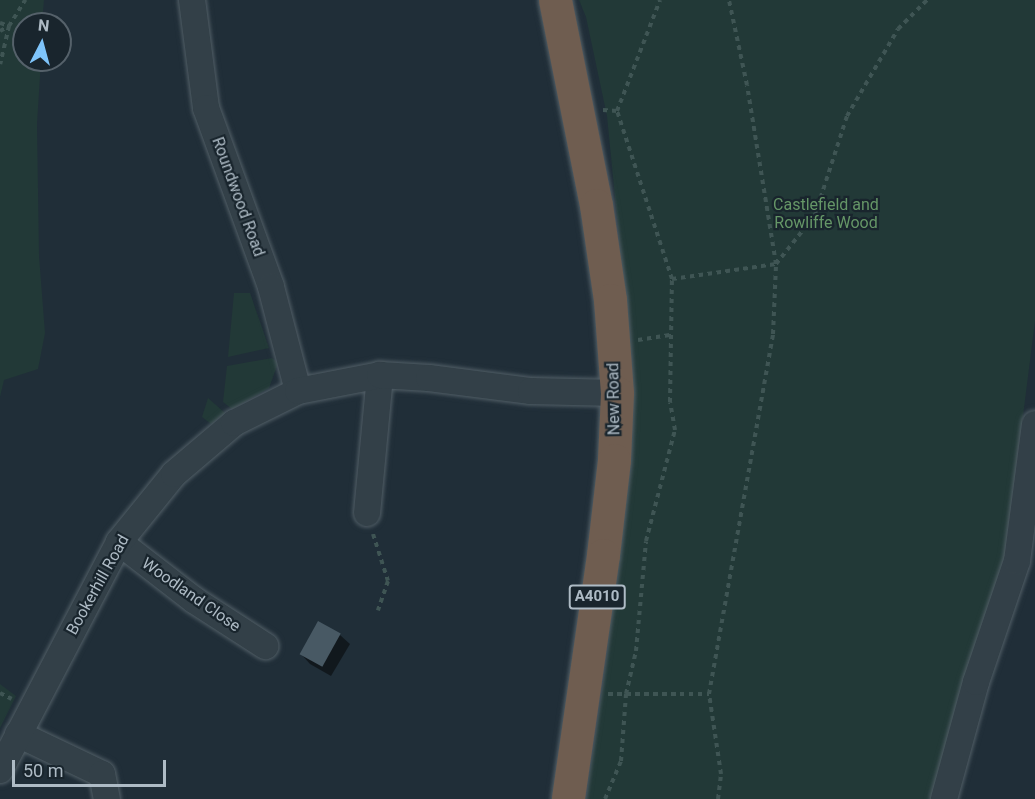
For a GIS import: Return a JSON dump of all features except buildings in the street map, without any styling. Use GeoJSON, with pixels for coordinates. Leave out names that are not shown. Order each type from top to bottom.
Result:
{"type":"FeatureCollection","features":[{"type":"Feature","properties":{"kind":"highway","name":"New Road"},"geometry":{"type":"LineString","coordinates":[[555,0],[596,205],[610,300],[617,393],[614,460],[568,799]]}},
{"type":"Feature","properties":{"kind":"street","name":"Roundwood Road"},"geometry":{"type":"LineString","coordinates":[[192,0],[206,108],[272,287],[298,391]]}},
{"type":"Feature","properties":{"kind":"street","name":"Bookerhill Road"},"geometry":{"type":"LineString","coordinates":[[0,771],[119,542],[174,474],[234,423],[298,391],[380,375],[429,378],[531,391],[617,393]]}},
{"type":"Feature","properties":{"kind":"street"},"geometry":{"type":"LineString","coordinates":[[367,513],[380,375]]}},
{"type":"Feature","properties":{"kind":"street"},"geometry":{"type":"LineString","coordinates":[[944,799],[976,682],[1017,561],[1035,424]]}},
{"type":"Feature","properties":{"kind":"street","name":"Woodland Close"},"geometry":{"type":"LineString","coordinates":[[119,542],[194,600],[265,646]]}},
{"type":"Feature","properties":{"kind":"street"},"geometry":{"type":"LineString","coordinates":[[18,734],[102,774],[107,799]]}},
{"type":"Feature","properties":{"kind":"path"},"geometry":{"type":"LineString","coordinates":[[0,64],[9,26],[25,0]]}},
{"type":"Feature","properties":{"kind":"path"},"geometry":{"type":"LineString","coordinates":[[605,799],[621,761],[626,694],[636,651],[646,541],[675,430],[670,402],[672,279],[617,111],[660,0]]}},
{"type":"Feature","properties":{"kind":"path"},"geometry":{"type":"LineString","coordinates":[[718,799],[721,774],[709,694],[773,334],[776,264],[747,85],[729,0]]}},
{"type":"Feature","properties":{"kind":"path"},"geometry":{"type":"LineString","coordinates":[[672,279],[776,264],[815,215],[847,116],[898,29],[927,0]]}},
{"type":"Feature","properties":{"kind":"path"},"geometry":{"type":"LineString","coordinates":[[0,23],[9,26]]}},
{"type":"Feature","properties":{"kind":"path"},"geometry":{"type":"LineString","coordinates":[[0,31],[9,26]]}},
{"type":"Feature","properties":{"kind":"path"},"geometry":{"type":"LineString","coordinates":[[367,513],[388,581],[378,610]]}},
{"type":"Feature","properties":{"kind":"path"},"geometry":{"type":"LineString","coordinates":[[0,693],[15,701]]}},
{"type":"Feature","properties":{"kind":"path"},"geometry":{"type":"LineString","coordinates":[[583,695],[709,694]]}},
{"type":"Feature","properties":{"kind":"green space"},"geometry":{"type":"Polygon","coordinates":[[[0,0],[44,0],[43,12],[12,12],[12,72],[40,72],[37,124],[39,256],[45,333],[38,369],[4,380],[0,397],[0,0]]]}},
{"type":"Feature","properties":{"kind":"green space","name":"Castlefield and Rowliffe Wood"},"geometry":{"type":"Polygon","coordinates":[[[579,0],[1035,0],[1035,321],[1005,558],[940,799],[586,799],[607,655],[630,402],[627,319],[607,116],[586,17],[579,0]]]}},
{"type":"Feature","properties":{"kind":"green space"},"geometry":{"type":"Polygon","coordinates":[[[234,293],[250,293],[269,348],[228,357],[234,293]]]}},
{"type":"Feature","properties":{"kind":"green space"},"geometry":{"type":"Polygon","coordinates":[[[272,358],[278,363],[269,388],[232,409],[223,402],[227,366],[272,358]]]}},
{"type":"Feature","properties":{"kind":"green space"},"geometry":{"type":"Polygon","coordinates":[[[208,398],[225,413],[211,424],[202,417],[208,398]]]}},
{"type":"Feature","properties":{"kind":"green space"},"geometry":{"type":"Polygon","coordinates":[[[0,684],[16,696],[0,728],[0,684]]]}}]}
